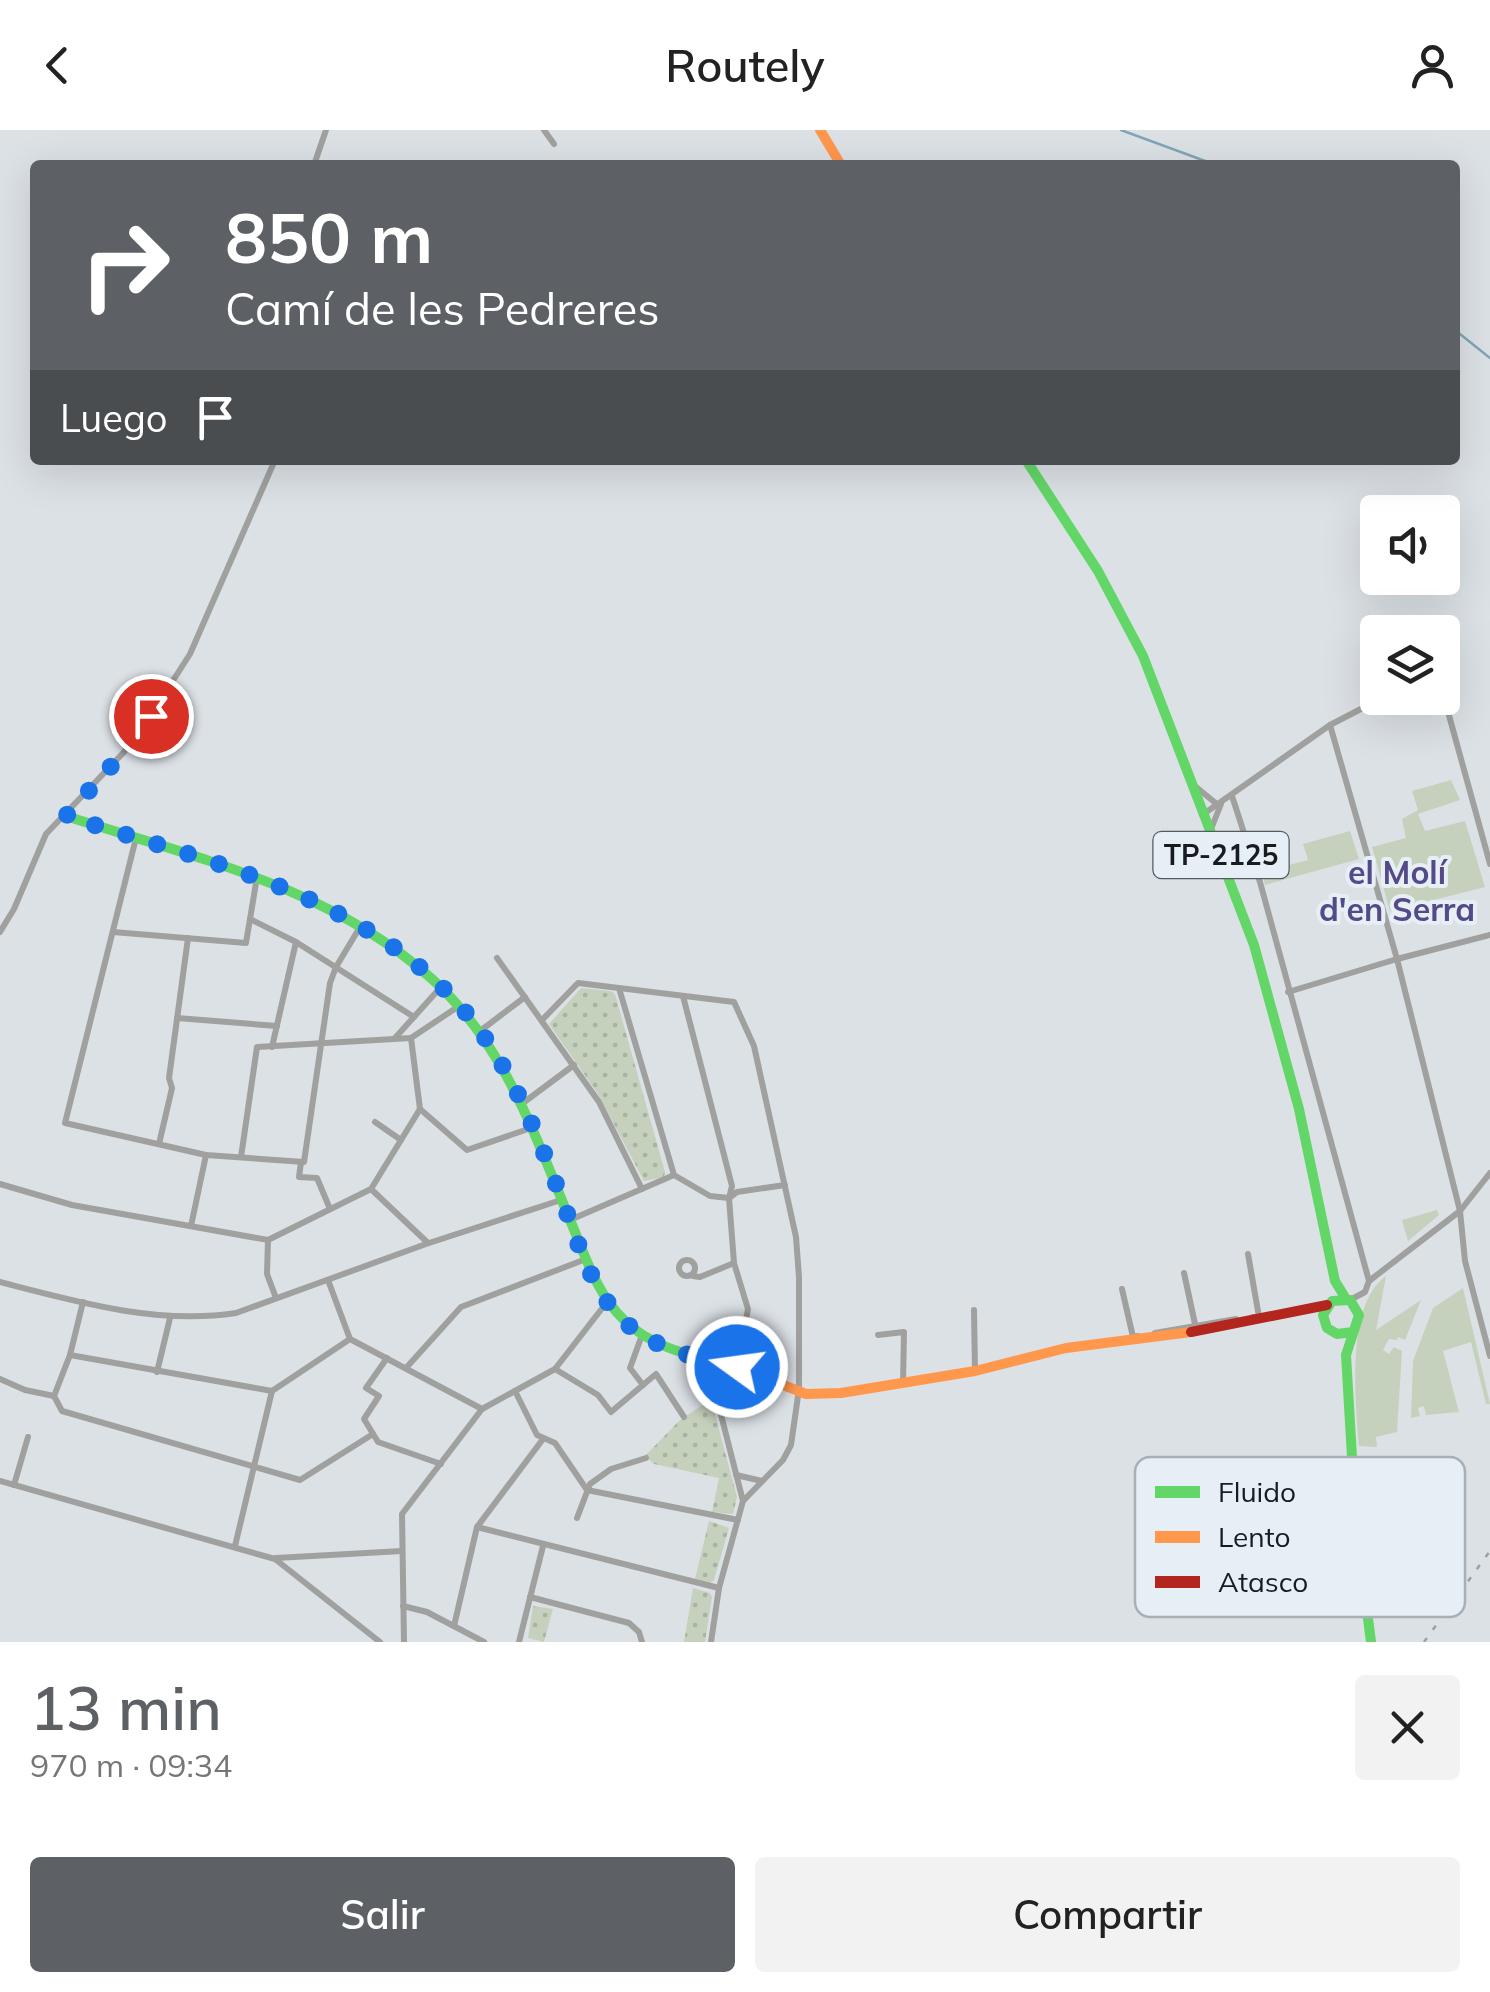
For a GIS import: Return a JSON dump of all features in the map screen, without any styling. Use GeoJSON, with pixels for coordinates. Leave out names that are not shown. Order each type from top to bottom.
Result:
{"type":"FeatureCollection","features":[{"type":"Feature","properties":{"kind":"street"},"geometry":{"type":"LineString","coordinates":[[316,160],[326,130]]}},
{"type":"Feature","properties":{"kind":"street"},"geometry":{"type":"LineString","coordinates":[[544,130],[554,144]]}},
{"type":"Feature","properties":{"kind":"street"},"geometry":{"type":"LineString","coordinates":[[820,130],[838,160]]}},
{"type":"Feature","properties":{"kind":"street"},"geometry":{"type":"LineString","coordinates":[[0,932],[46,834],[124,752],[190,654],[272,465]]}},
{"type":"Feature","properties":{"kind":"street","name":"TP-2125"},"geometry":{"type":"LineString","coordinates":[[1029,465],[1098,571],[1143,656],[1205,813],[1254,944],[1299,1108],[1335,1281],[1359,1315]]}},
{"type":"Feature","properties":{"kind":"street"},"geometry":{"type":"LineString","coordinates":[[1205,813],[1330,725],[1360,709]]}},
{"type":"Feature","properties":{"kind":"street"},"geometry":{"type":"LineString","coordinates":[[1449,715],[1490,864]]}},
{"type":"Feature","properties":{"kind":"street"},"geometry":{"type":"LineString","coordinates":[[1330,725],[1397,958],[1460,1211],[1466,1261],[1490,1356]]}},
{"type":"Feature","properties":{"kind":"street"},"geometry":{"type":"LineString","coordinates":[[1194,786],[1220,804]]}},
{"type":"Feature","properties":{"kind":"street"},"geometry":{"type":"LineString","coordinates":[[1232,796],[1260,882],[1369,1281]]}},
{"type":"Feature","properties":{"kind":"street"},"geometry":{"type":"LineString","coordinates":[[1211,829],[1220,804]]}},
{"type":"Feature","properties":{"kind":"street"},"geometry":{"type":"LineString","coordinates":[[66,816],[257,877],[308,898],[400,952],[441,987],[480,1031],[523,1104],[607,1302],[642,1335],[674,1351],[816,1394],[902,1385],[1066,1348],[1206,1330],[1348,1300],[1362,1293]]}},
{"type":"Feature","properties":{"kind":"street"},"geometry":{"type":"LineString","coordinates":[[136,838],[65,1123],[206,1155],[303,1162]]}},
{"type":"Feature","properties":{"kind":"street"},"geometry":{"type":"LineString","coordinates":[[113,932],[246,943],[257,877]]}},
{"type":"Feature","properties":{"kind":"street"},"geometry":{"type":"LineString","coordinates":[[250,919],[296,942],[414,1018]]}},
{"type":"Feature","properties":{"kind":"street"},"geometry":{"type":"LineString","coordinates":[[330,1209],[317,1178],[299,1177],[319,1046],[336,967],[360,927]]}},
{"type":"Feature","properties":{"kind":"street"},"geometry":{"type":"LineString","coordinates":[[1288,992],[1397,958],[1490,935]]}},
{"type":"Feature","properties":{"kind":"street"},"geometry":{"type":"LineString","coordinates":[[159,1144],[172,1088],[170,1078],[188,938]]}},
{"type":"Feature","properties":{"kind":"street"},"geometry":{"type":"LineString","coordinates":[[272,1047],[296,942]]}},
{"type":"Feature","properties":{"kind":"street"},"geometry":{"type":"LineString","coordinates":[[497,958],[599,1102],[642,1189]]}},
{"type":"Feature","properties":{"kind":"street"},"geometry":{"type":"LineString","coordinates":[[543,1019],[578,983],[734,1002],[754,1046],[785,1184],[798,1266],[799,1390],[791,1445],[783,1460],[743,1501],[719,1588],[711,1642]]}},
{"type":"Feature","properties":{"kind":"street"},"geometry":{"type":"LineString","coordinates":[[394,1040],[441,987]]}},
{"type":"Feature","properties":{"kind":"street"},"geometry":{"type":"LineString","coordinates":[[619,988],[674,1175],[710,1196],[729,1198],[737,1192],[785,1184]]}},
{"type":"Feature","properties":{"kind":"street"},"geometry":{"type":"LineString","coordinates":[[683,996],[732,1186],[729,1198],[734,1263],[748,1309],[737,1367]]}},
{"type":"Feature","properties":{"kind":"street"},"geometry":{"type":"LineString","coordinates":[[480,1031],[524,997]]}},
{"type":"Feature","properties":{"kind":"street"},"geometry":{"type":"LineString","coordinates":[[241,1158],[257,1047],[411,1038],[460,1006]]}},
{"type":"Feature","properties":{"kind":"street"},"geometry":{"type":"LineString","coordinates":[[177,1018],[277,1026]]}},
{"type":"Feature","properties":{"kind":"street"},"geometry":{"type":"LineString","coordinates":[[0,1184],[72,1204],[268,1240],[371,1189],[420,1109],[411,1038]]}},
{"type":"Feature","properties":{"kind":"street"},"geometry":{"type":"LineString","coordinates":[[523,1104],[574,1065]]}},
{"type":"Feature","properties":{"kind":"street"},"geometry":{"type":"LineString","coordinates":[[420,1109],[467,1150],[534,1127]]}},
{"type":"Feature","properties":{"kind":"street"},"geometry":{"type":"LineString","coordinates":[[375,1122],[401,1140]]}},
{"type":"Feature","properties":{"kind":"street"},"geometry":{"type":"LineString","coordinates":[[190,1226],[206,1155]]}},
{"type":"Feature","properties":{"kind":"street"},"geometry":{"type":"LineString","coordinates":[[1352,1457],[1346,1355],[1362,1293],[1369,1281],[1460,1211],[1490,1172]]}},
{"type":"Feature","properties":{"kind":"street"},"geometry":{"type":"LineString","coordinates":[[570,1220],[674,1175]]}},
{"type":"Feature","properties":{"kind":"street"},"geometry":{"type":"LineString","coordinates":[[371,1189],[428,1243]]}},
{"type":"Feature","properties":{"kind":"street"},"geometry":{"type":"LineString","coordinates":[[0,1282],[60,1298],[170,1318],[236,1312],[562,1200]]}},
{"type":"Feature","properties":{"kind":"street"},"geometry":{"type":"LineString","coordinates":[[268,1240],[267,1274],[276,1298]]}},
{"type":"Feature","properties":{"kind":"street"},"geometry":{"type":"LineString","coordinates":[[1248,1254],[1258,1317]]}},
{"type":"Feature","properties":{"kind":"street"},"geometry":{"type":"LineString","coordinates":[[406,1368],[460,1307],[586,1260]]}},
{"type":"Feature","properties":{"kind":"street"},"geometry":{"type":"LineString","coordinates":[[696,1274],[734,1263]]}},
{"type":"Feature","properties":{"kind":"street"},"geometry":{"type":"LineString","coordinates":[[1184,1273],[1195,1324]]}},
{"type":"Feature","properties":{"kind":"street"},"geometry":{"type":"LineString","coordinates":[[328,1280],[350,1340],[482,1409]]}},
{"type":"Feature","properties":{"kind":"street","name":"TP-2125"},"geometry":{"type":"LineString","coordinates":[[1329,1328],[1323,1315],[1335,1281]]}},
{"type":"Feature","properties":{"kind":"street"},"geometry":{"type":"LineString","coordinates":[[1122,1289],[1133,1338]]}},
{"type":"Feature","properties":{"kind":"street"},"geometry":{"type":"LineString","coordinates":[[83,1302],[70,1355],[54,1396],[62,1411],[300,1480],[373,1434]]}},
{"type":"Feature","properties":{"kind":"street"},"geometry":{"type":"LineString","coordinates":[[404,1642],[402,1514],[482,1409],[555,1370],[607,1302]]}},
{"type":"Feature","properties":{"kind":"street"},"geometry":{"type":"LineString","coordinates":[[974,1310],[975,1371]]}},
{"type":"Feature","properties":{"kind":"street"},"geometry":{"type":"LineString","coordinates":[[1292,1310],[1307,1311],[1340,1334],[1352,1332]]}},
{"type":"Feature","properties":{"kind":"street"},"geometry":{"type":"LineString","coordinates":[[1133,1338],[1195,1324],[1258,1317]]}},
{"type":"Feature","properties":{"kind":"street"},"geometry":{"type":"LineString","coordinates":[[157,1372],[170,1318]]}},
{"type":"Feature","properties":{"kind":"street"},"geometry":{"type":"LineString","coordinates":[[1329,1328],[1346,1355]]}},
{"type":"Feature","properties":{"kind":"street"},"geometry":{"type":"LineString","coordinates":[[878,1334],[904,1332],[902,1385]]}},
{"type":"Feature","properties":{"kind":"street"},"geometry":{"type":"LineString","coordinates":[[642,1335],[630,1368],[643,1385]]}},
{"type":"Feature","properties":{"kind":"street"},"geometry":{"type":"LineString","coordinates":[[70,1355],[272,1391],[350,1340]]}},
{"type":"Feature","properties":{"kind":"street"},"geometry":{"type":"LineString","coordinates":[[387,1358],[366,1388],[379,1396],[364,1419],[378,1442],[441,1464]]}},
{"type":"Feature","properties":{"kind":"street"},"geometry":{"type":"LineString","coordinates":[[707,1360],[743,1501]]}},
{"type":"Feature","properties":{"kind":"street"},"geometry":{"type":"LineString","coordinates":[[555,1370],[598,1395],[611,1412],[656,1374],[684,1417]]}},
{"type":"Feature","properties":{"kind":"street"},"geometry":{"type":"LineString","coordinates":[[0,1379],[54,1396]]}},
{"type":"Feature","properties":{"kind":"street"},"geometry":{"type":"LineString","coordinates":[[235,1546],[272,1391]]}},
{"type":"Feature","properties":{"kind":"street"},"geometry":{"type":"LineString","coordinates":[[514,1392],[537,1435],[555,1444],[587,1490],[738,1520]]}},
{"type":"Feature","properties":{"kind":"street"},"geometry":{"type":"LineString","coordinates":[[14,1485],[28,1436]]}},
{"type":"Feature","properties":{"kind":"street"},"geometry":{"type":"LineString","coordinates":[[454,1626],[477,1528],[544,1439]]}},
{"type":"Feature","properties":{"kind":"street"},"geometry":{"type":"LineString","coordinates":[[577,1518],[590,1484],[611,1469],[646,1458]]}},
{"type":"Feature","properties":{"kind":"street"},"geometry":{"type":"LineString","coordinates":[[736,1475],[762,1481]]}},
{"type":"Feature","properties":{"kind":"street"},"geometry":{"type":"LineString","coordinates":[[0,1481],[275,1558],[402,1551]]}},
{"type":"Feature","properties":{"kind":"street"},"geometry":{"type":"LineString","coordinates":[[477,1528],[719,1588]]}},
{"type":"Feature","properties":{"kind":"street"},"geometry":{"type":"LineString","coordinates":[[520,1642],[543,1546]]}},
{"type":"Feature","properties":{"kind":"street"},"geometry":{"type":"LineString","coordinates":[[275,1558],[380,1642]]}},
{"type":"Feature","properties":{"kind":"street"},"geometry":{"type":"LineString","coordinates":[[530,1596],[628,1623],[639,1632],[642,1642]]}},
{"type":"Feature","properties":{"kind":"street"},"geometry":{"type":"LineString","coordinates":[[403,1606],[427,1612],[484,1642]]}},
{"type":"Feature","properties":{"kind":"street"},"geometry":{"type":"LineString","coordinates":[[1367,1617],[1370,1642]]}},
{"type":"Feature","properties":{"kind":"green space"},"geometry":{"type":"Polygon","coordinates":[[[1451,780],[1460,800],[1418,814],[1425,831],[1465,821],[1485,887],[1390,911],[1372,847],[1406,838],[1402,819],[1418,810],[1412,791],[1451,780]]]}},
{"type":"Feature","properties":{"kind":"green space"},"geometry":{"type":"Polygon","coordinates":[[[1350,831],[1359,859],[1265,885],[1262,872],[1308,860],[1303,844],[1350,831]]]}},
{"type":"Feature","properties":{"kind":"green space"},"geometry":{"type":"Polygon","coordinates":[[[581,988],[615,994],[664,1177],[644,1181],[598,1094],[549,1024],[581,988]]]}},
{"type":"Feature","properties":{"kind":"green space"},"geometry":{"type":"Polygon","coordinates":[[[1437,1210],[1439,1215],[1408,1241],[1402,1220],[1437,1210]]]}},
{"type":"Feature","properties":{"kind":"green space"},"geometry":{"type":"Polygon","coordinates":[[[1386,1276],[1376,1330],[1421,1300],[1405,1340],[1389,1339],[1383,1350],[1389,1354],[1394,1347],[1402,1351],[1397,1432],[1376,1437],[1377,1447],[1359,1446],[1355,1380],[1359,1331],[1364,1308],[1386,1276]]]}},
{"type":"Feature","properties":{"kind":"green space"},"geometry":{"type":"Polygon","coordinates":[[[1463,1288],[1490,1404],[1486,1404],[1471,1342],[1443,1351],[1459,1412],[1426,1415],[1424,1406],[1418,1408],[1420,1416],[1411,1418],[1413,1361],[1433,1308],[1463,1288]]]}},
{"type":"Feature","properties":{"kind":"green space"},"geometry":{"type":"Polygon","coordinates":[[[711,1399],[737,1497],[733,1514],[712,1512],[719,1478],[654,1464],[645,1456],[679,1421],[711,1399]]]}},
{"type":"Feature","properties":{"kind":"green space"},"geometry":{"type":"Polygon","coordinates":[[[709,1521],[729,1528],[710,1583],[695,1579],[709,1521]]]}},
{"type":"Feature","properties":{"kind":"green space"},"geometry":{"type":"Polygon","coordinates":[[[693,1588],[712,1597],[705,1642],[684,1642],[693,1588]]]}},
{"type":"Feature","properties":{"kind":"green space"},"geometry":{"type":"Polygon","coordinates":[[[533,1606],[553,1609],[544,1642],[528,1638],[533,1606]]]}},
{"type":"Feature","properties":{"kind":"waterway"},"geometry":{"type":"LineString","coordinates":[[1121,130],[1202,160]]}},
{"type":"Feature","properties":{"kind":"waterway"},"geometry":{"type":"LineString","coordinates":[[1460,334],[1490,358]]}},
{"type":"Feature","properties":{"kind":"railway"},"geometry":{"type":"LineString","coordinates":[[1465,1585],[1490,1551]]}},
{"type":"Feature","properties":{"kind":"railway"},"geometry":{"type":"LineString","coordinates":[[1424,1642],[1442,1617]]}},
{"type":"Feature","properties":{"kind":"traffic: fast"},"geometry":{"type":"LineString","coordinates":[[1029,465],[1098,571],[1143,656],[1254,945],[1299,1109],[1335,1281],[1346,1299]]}},
{"type":"Feature","properties":{"kind":"traffic: fast"},"geometry":{"type":"LineString","coordinates":[[66,816],[211,861],[305,898],[350,920],[432,979],[457,1004],[498,1061],[530,1123],[592,1273],[614,1309],[654,1341],[712,1361]]}},
{"type":"Feature","properties":{"kind":"traffic: fast"},"geometry":{"type":"LineString","coordinates":[[1352,1457],[1346,1355],[1359,1315],[1350,1300],[1332,1301],[1323,1315],[1327,1328],[1337,1334],[1353,1332]]}},
{"type":"Feature","properties":{"kind":"traffic: fast"},"geometry":{"type":"LineString","coordinates":[[1368,1617],[1371,1642]]}},
{"type":"Feature","properties":{"kind":"traffic: slow"},"geometry":{"type":"LineString","coordinates":[[820,130],[838,160]]}},
{"type":"Feature","properties":{"kind":"traffic: slow"},"geometry":{"type":"LineString","coordinates":[[712,1361],[806,1394],[841,1393],[975,1371],[1066,1348],[1191,1332]]}},
{"type":"Feature","properties":{"kind":"traffic: jam"},"geometry":{"type":"LineString","coordinates":[[1191,1332],[1327,1305]]}},
{"type":"Feature","properties":{"kind":"district","name":"el Molí d'en Serra"},"geometry":{"type":"Point","coordinates":[1397,892]}},
{"type":"Feature","properties":{"kind":"route"},"geometry":{"type":"LineString","coordinates":[[151,716],[66,816],[257,877],[308,898],[418,966],[460,1006],[512,1080],[577,1239],[614,1312],[656,1344],[737,1367]]}}]}
